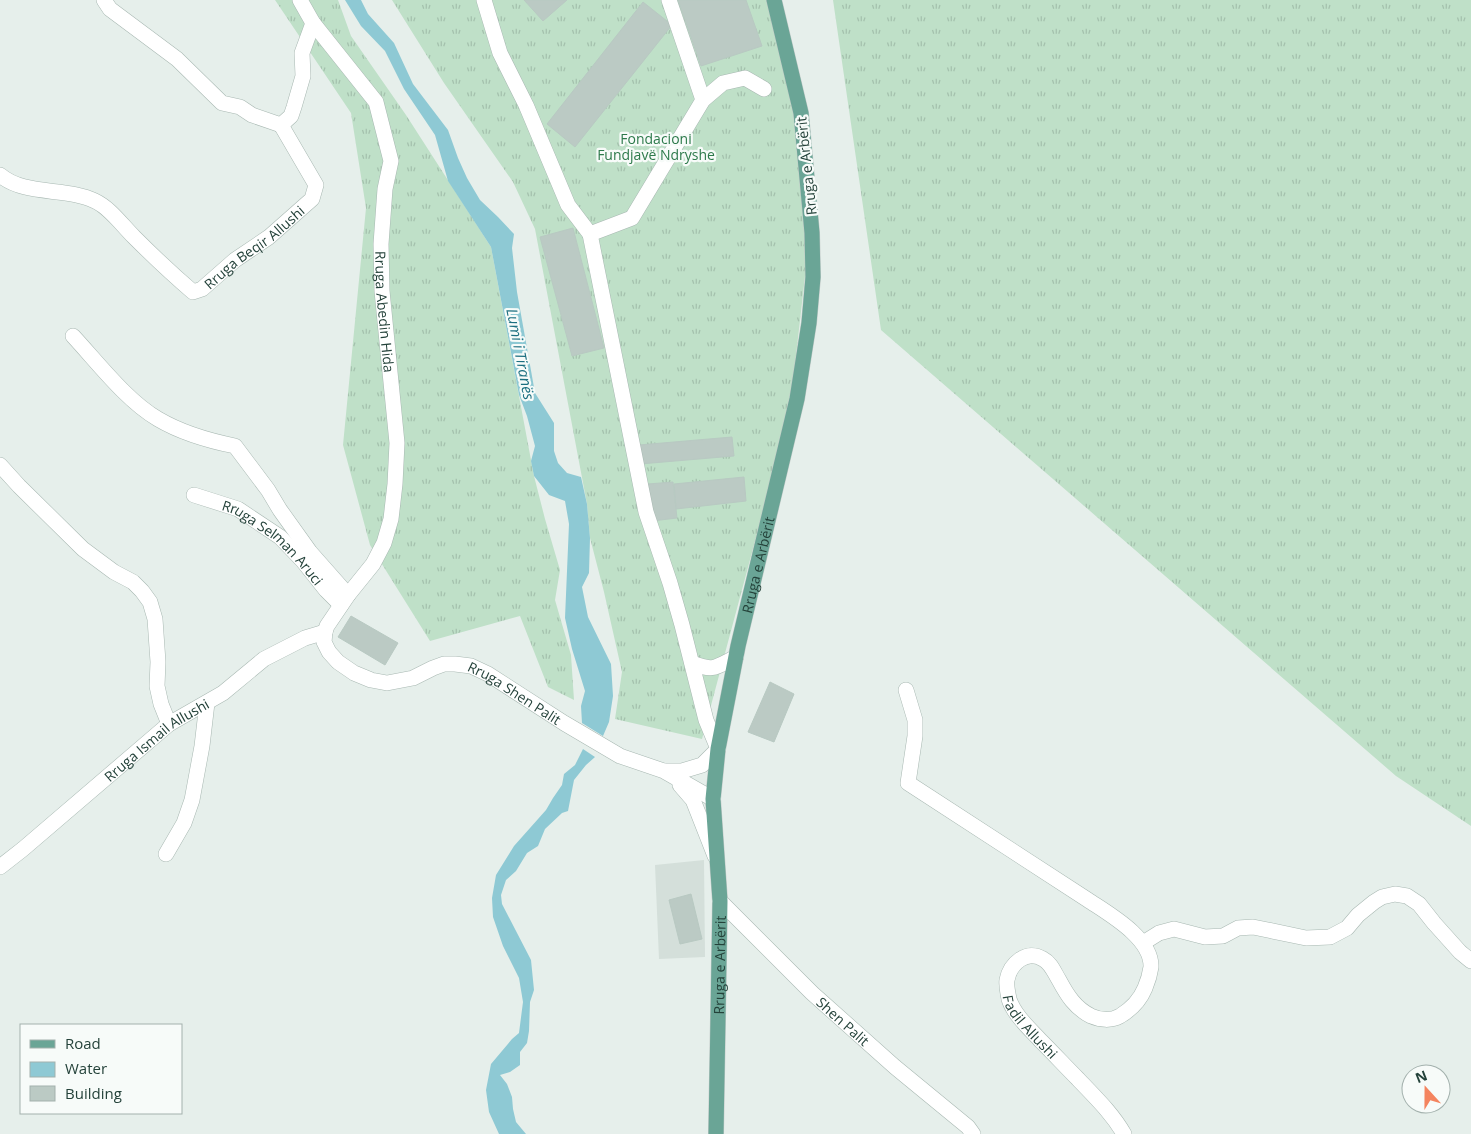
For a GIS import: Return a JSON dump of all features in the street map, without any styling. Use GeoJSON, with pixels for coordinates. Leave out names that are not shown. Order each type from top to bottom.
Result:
{"type":"FeatureCollection","features":[{"type":"Feature","properties":{"kind":"main road","name":"Rruga e Arbërit"},"geometry":{"type":"LineString","coordinates":[[716,1134],[720,902],[713,800],[718,749],[736,657],[797,399],[809,323],[813,277],[812,233],[800,113],[774,0]]}},
{"type":"Feature","properties":{"kind":"street"},"geometry":{"type":"LineString","coordinates":[[104,0],[110,9],[177,59],[222,103],[240,107],[252,115],[281,125],[291,116],[294,107],[303,76],[302,53],[313,23]]}},
{"type":"Feature","properties":{"kind":"street","name":"Rruga Abedin Hida"},"geometry":{"type":"LineString","coordinates":[[300,0],[313,23],[376,102],[391,161],[385,190],[381,244],[382,291],[397,444],[391,519],[384,543],[373,564],[344,600],[325,632]]}},
{"type":"Feature","properties":{"kind":"street"},"geometry":{"type":"LineString","coordinates":[[484,0],[500,53],[526,105],[568,205],[590,234],[646,512],[672,591],[706,720],[718,749],[702,765],[682,771],[664,770]]}},
{"type":"Feature","properties":{"kind":"street"},"geometry":{"type":"LineString","coordinates":[[670,0],[703,100]]}},
{"type":"Feature","properties":{"kind":"street"},"geometry":{"type":"LineString","coordinates":[[590,234],[632,218],[703,100],[723,83],[745,78],[764,89]]}},
{"type":"Feature","properties":{"kind":"street","name":"Rruga Beqir Allushi"},"geometry":{"type":"LineString","coordinates":[[0,175],[13,184],[82,196],[95,201],[107,210],[162,265],[193,292],[202,289],[235,260],[269,237],[312,199],[316,185],[281,125]]}},
{"type":"Feature","properties":{"kind":"street"},"geometry":{"type":"LineString","coordinates":[[73,336],[136,403],[159,420],[211,441],[234,446],[268,490],[344,600]]}},
{"type":"Feature","properties":{"kind":"street"},"geometry":{"type":"LineString","coordinates":[[0,465],[84,549],[107,568],[132,582],[150,602],[155,619],[158,654],[157,686],[161,704],[169,724]]}},
{"type":"Feature","properties":{"kind":"street","name":"Rruga Selman Aruci"},"geometry":{"type":"LineString","coordinates":[[194,495],[238,509],[280,537],[303,561],[326,590],[344,600]]}},
{"type":"Feature","properties":{"kind":"street","name":"Rruga Ismail Allushi"},"geometry":{"type":"LineString","coordinates":[[0,866],[23,849],[169,724],[223,693],[264,659],[305,638],[325,632]]}},
{"type":"Feature","properties":{"kind":"street","name":"Rruga Shen Palit"},"geometry":{"type":"LineString","coordinates":[[325,632],[324,642],[329,652],[338,662],[354,673],[370,680],[387,683],[402,681],[444,664],[471,666],[488,674],[564,724],[620,756],[664,770],[713,800]]}},
{"type":"Feature","properties":{"kind":"street"},"geometry":{"type":"LineString","coordinates":[[692,663],[706,669],[736,657]]}},
{"type":"Feature","properties":{"kind":"street"},"geometry":{"type":"LineString","coordinates":[[906,690],[915,720],[915,736],[908,783],[1088,900],[1132,932],[1143,943],[1158,933],[1174,929],[1205,937],[1223,936],[1238,928],[1253,927],[1306,938],[1330,937],[1347,928],[1358,915],[1374,902],[1382,897],[1396,894],[1407,896],[1419,904],[1460,952],[1471,961]]}},
{"type":"Feature","properties":{"kind":"street"},"geometry":{"type":"LineString","coordinates":[[166,854],[184,823],[192,800],[207,703]]}},
{"type":"Feature","properties":{"kind":"street"},"geometry":{"type":"LineString","coordinates":[[664,770],[693,800],[717,862]]}},
{"type":"Feature","properties":{"kind":"street","name":"Shen Palit"},"geometry":{"type":"LineString","coordinates":[[720,902],[812,993],[974,1134]]}},
{"type":"Feature","properties":{"kind":"street","name":"Fadil Allushi"},"geometry":{"type":"LineString","coordinates":[[1124,1134],[1115,1118],[1103,1104],[1031,1030],[1017,1012],[1010,1002],[1007,981],[1019,960],[1027,956],[1043,959],[1051,966],[1074,1004],[1096,1018],[1106,1020],[1117,1018],[1134,1005],[1143,994],[1149,977],[1151,965],[1143,943]]}},
{"type":"Feature","properties":{"kind":"shaded area"},"geometry":{"type":"Polygon","coordinates":[[[704,860],[705,957],[659,959],[655,865],[704,860]]]}},
{"type":"Feature","properties":{"kind":"green space"},"geometry":{"type":"Polygon","coordinates":[[[275,0],[338,0],[351,36],[406,115],[491,247],[534,476],[560,570],[555,600],[571,655],[574,700],[548,687],[520,616],[430,641],[370,545],[343,445],[366,208],[351,113],[275,0]]]}},
{"type":"Feature","properties":{"kind":"green space","name":"Fondacioni Fundjavë Ndryshe"},"geometry":{"type":"Polygon","coordinates":[[[392,0],[773,0],[798,114],[808,250],[793,382],[769,489],[702,739],[615,719],[622,672],[590,538],[587,504],[535,229],[513,182],[444,83],[392,0]]]}},
{"type":"Feature","properties":{"kind":"green space"},"geometry":{"type":"Polygon","coordinates":[[[833,0],[1471,0],[1471,826],[1396,776],[881,330],[833,0]]]}},
{"type":"Feature","properties":{"kind":"water","name":"Lumi i Tiranës"},"geometry":{"type":"Polygon","coordinates":[[[345,0],[361,0],[368,14],[394,43],[413,84],[448,130],[467,178],[480,200],[514,234],[512,248],[517,292],[535,393],[554,423],[554,451],[558,463],[567,473],[581,477],[587,504],[590,538],[589,573],[582,587],[588,617],[611,664],[613,696],[609,722],[603,736],[582,723],[581,706],[585,691],[565,618],[569,524],[565,501],[549,495],[534,476],[531,461],[535,446],[519,395],[491,247],[448,181],[435,135],[404,89],[385,51],[361,26],[345,0]]]}},
{"type":"Feature","properties":{"kind":"water"},"geometry":{"type":"Polygon","coordinates":[[[583,749],[595,757],[574,780],[568,811],[562,813],[545,829],[538,846],[527,853],[516,871],[506,880],[501,895],[502,904],[531,960],[534,990],[530,1002],[527,1043],[520,1052],[520,1065],[510,1072],[500,1075],[507,1084],[512,1097],[516,1122],[526,1134],[499,1134],[489,1112],[486,1090],[491,1064],[519,1033],[523,1002],[519,978],[503,946],[493,917],[492,898],[496,875],[514,846],[546,810],[562,785],[564,774],[575,765],[583,749]]]}},
{"type":"Feature","properties":{"kind":"building"},"geometry":{"type":"Polygon","coordinates":[[[524,0],[567,0],[543,21],[524,0]]]}},
{"type":"Feature","properties":{"kind":"building"},"geometry":{"type":"Polygon","coordinates":[[[678,0],[746,0],[762,46],[701,66],[678,0]]]}},
{"type":"Feature","properties":{"kind":"building"},"geometry":{"type":"Polygon","coordinates":[[[643,2],[672,25],[575,147],[547,124],[643,2]]]}},
{"type":"Feature","properties":{"kind":"building"},"geometry":{"type":"Polygon","coordinates":[[[573,228],[604,348],[572,356],[540,237],[573,228]]]}},
{"type":"Feature","properties":{"kind":"building"},"geometry":{"type":"Polygon","coordinates":[[[732,437],[734,456],[640,464],[639,445],[732,437]]]}},
{"type":"Feature","properties":{"kind":"building"},"geometry":{"type":"Polygon","coordinates":[[[744,477],[746,501],[676,509],[674,484],[744,477]]]}},
{"type":"Feature","properties":{"kind":"building"},"geometry":{"type":"Polygon","coordinates":[[[673,482],[677,518],[652,521],[648,484],[673,482]]]}},
{"type":"Feature","properties":{"kind":"building"},"geometry":{"type":"Polygon","coordinates":[[[351,616],[398,643],[385,665],[338,637],[351,616]]]}},
{"type":"Feature","properties":{"kind":"building"},"geometry":{"type":"Polygon","coordinates":[[[770,682],[794,694],[774,742],[748,732],[770,682]]]}},
{"type":"Feature","properties":{"kind":"building"},"geometry":{"type":"Polygon","coordinates":[[[691,894],[702,939],[680,944],[669,900],[691,894]]]}}]}
